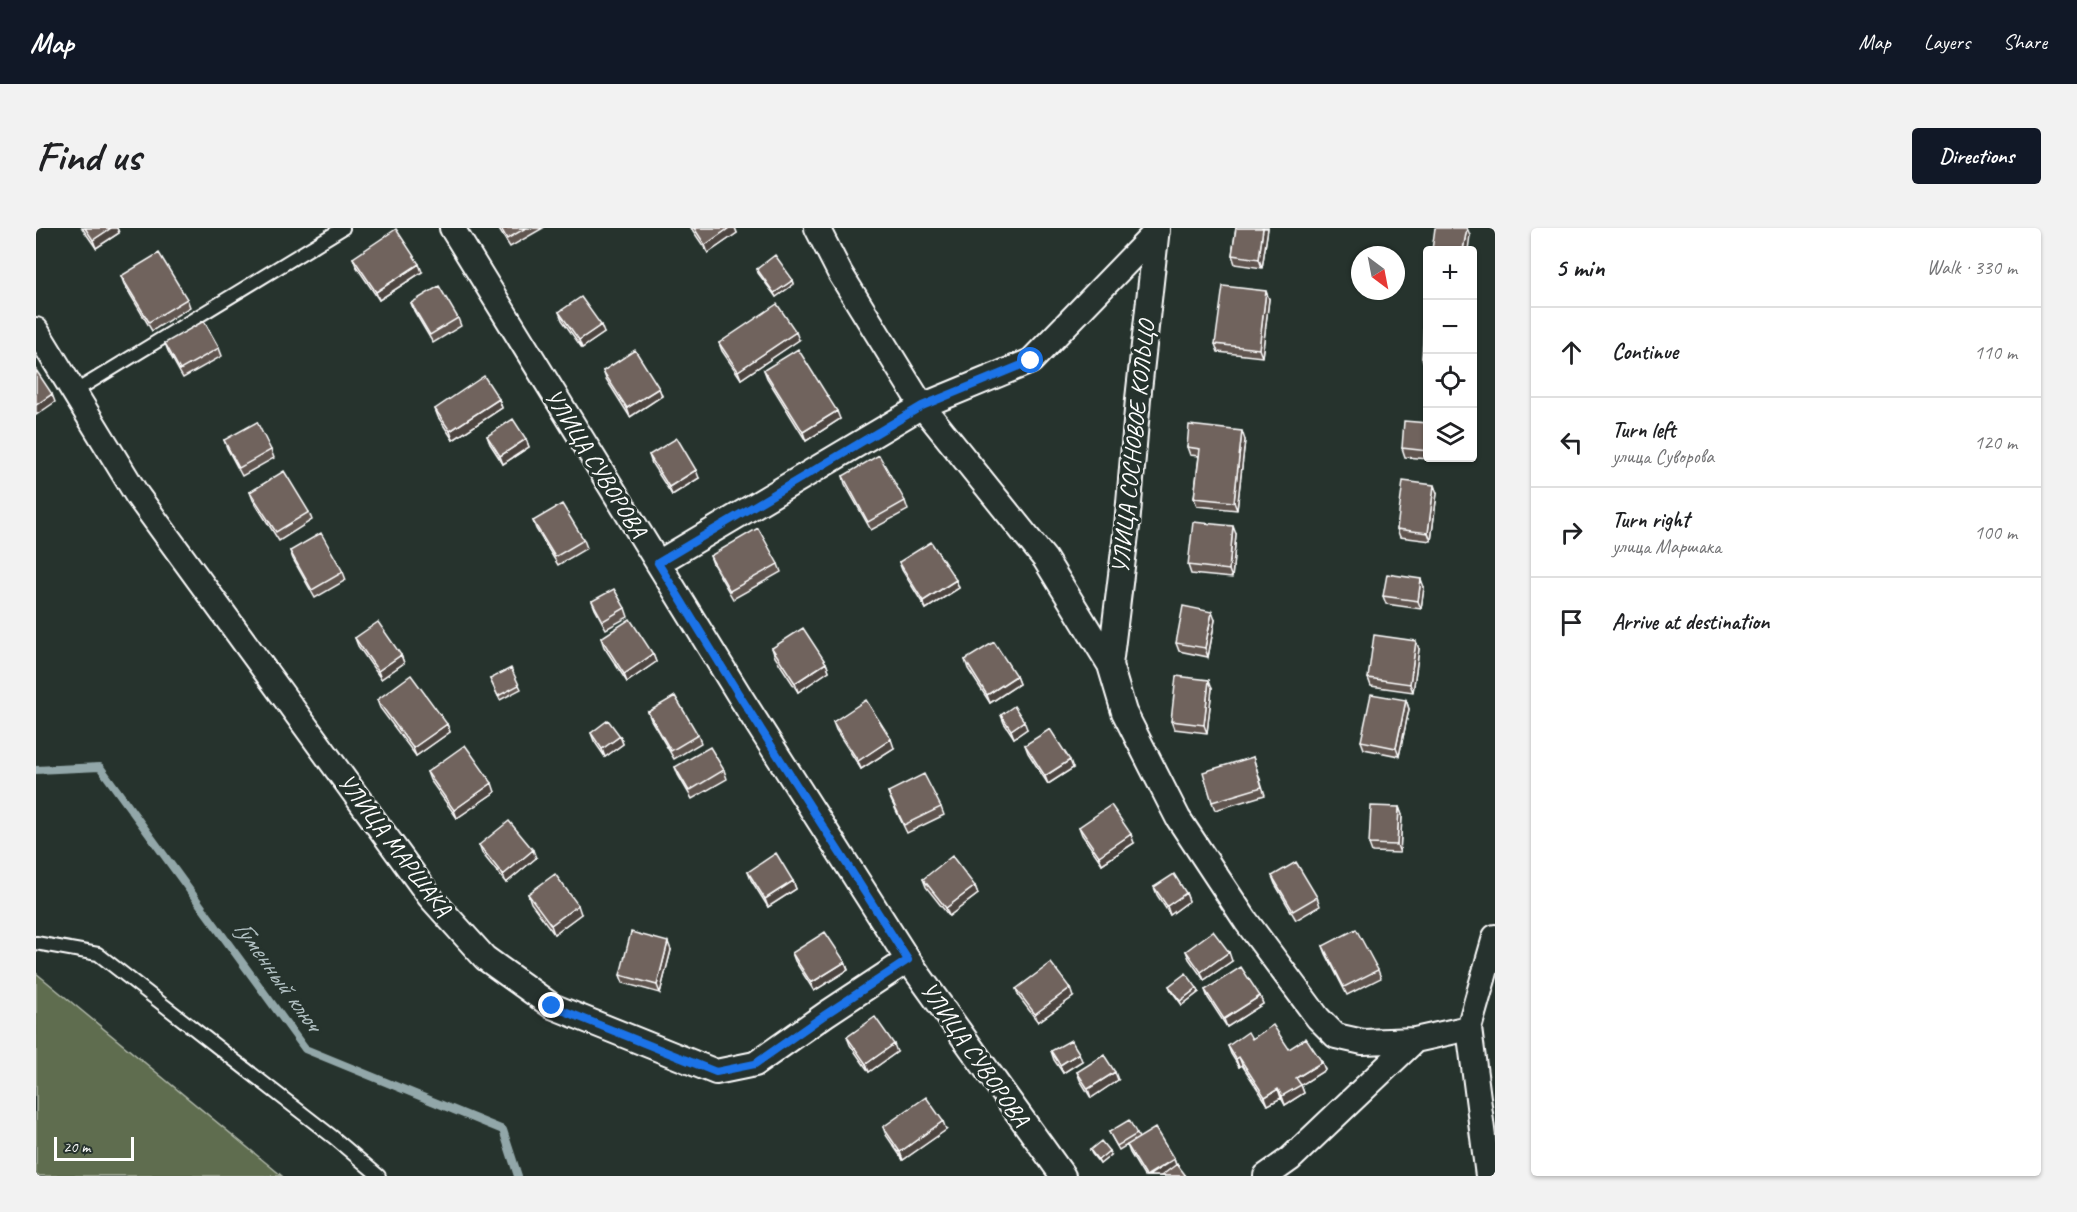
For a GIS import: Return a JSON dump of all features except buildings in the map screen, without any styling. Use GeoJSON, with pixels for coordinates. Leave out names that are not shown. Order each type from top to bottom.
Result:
{"type":"FeatureCollection","features":[{"type":"Feature","properties":{"kind":"street","name":"УЛИЦА СУВОРОВА"},"geometry":{"type":"LineString","coordinates":[[452,228],[741,698],[908,960],[1063,1176]]}},
{"type":"Feature","properties":{"kind":"street","name":"УЛИЦА СОСНОВОЕ КОЛЬЦО"},"geometry":{"type":"LineString","coordinates":[[818,228],[840,273],[922,406],[1045,559],[1110,665],[1124,712],[1178,818],[1246,921],[1318,1018],[1336,1036],[1363,1042],[1415,1040],[1469,1028]]}},
{"type":"Feature","properties":{"kind":"street"},"geometry":{"type":"LineString","coordinates":[[658,563],[922,406],[1031,361],[1157,229]]}},
{"type":"Feature","properties":{"kind":"street","name":"УЛИЦА СОСНОВОЕ КОЛЬЦО"},"geometry":{"type":"LineString","coordinates":[[1110,665],[1127,526],[1138,399],[1157,229]]}},
{"type":"Feature","properties":{"kind":"street","name":"УЛИЦА МАРШАКА"},"geometry":{"type":"LineString","coordinates":[[36,330],[137,495],[430,897],[485,958],[552,1006],[716,1072],[755,1064],[908,960]]}},
{"type":"Feature","properties":{"kind":"street"},"geometry":{"type":"LineString","coordinates":[[1488,1176],[1469,1028],[1495,937]]}},
{"type":"Feature","properties":{"kind":"street"},"geometry":{"type":"LineString","coordinates":[[1266,1176],[1290,1159],[1415,1040]]}},
{"type":"Feature","properties":{"kind":"lane"},"geometry":{"type":"LineString","coordinates":[[74,392],[343,228]]}},
{"type":"Feature","properties":{"kind":"lane"},"geometry":{"type":"LineString","coordinates":[[36,943],[98,954],[333,1137],[379,1176]]}},
{"type":"Feature","properties":{"kind":"green space"},"geometry":{"type":"Polygon","coordinates":[[[36,973],[282,1176],[36,1176],[36,973]]]}},
{"type":"Feature","properties":{"kind":"waterway","name":"Гуменный ключ"},"geometry":{"type":"LineString","coordinates":[[36,770],[100,767],[305,1049],[503,1130],[518,1176]]}},
{"type":"Feature","properties":{"kind":"route"},"geometry":{"type":"LineString","coordinates":[[552,1006],[716,1072],[755,1064],[908,960],[658,563],[922,406],[1031,361]]}}]}
